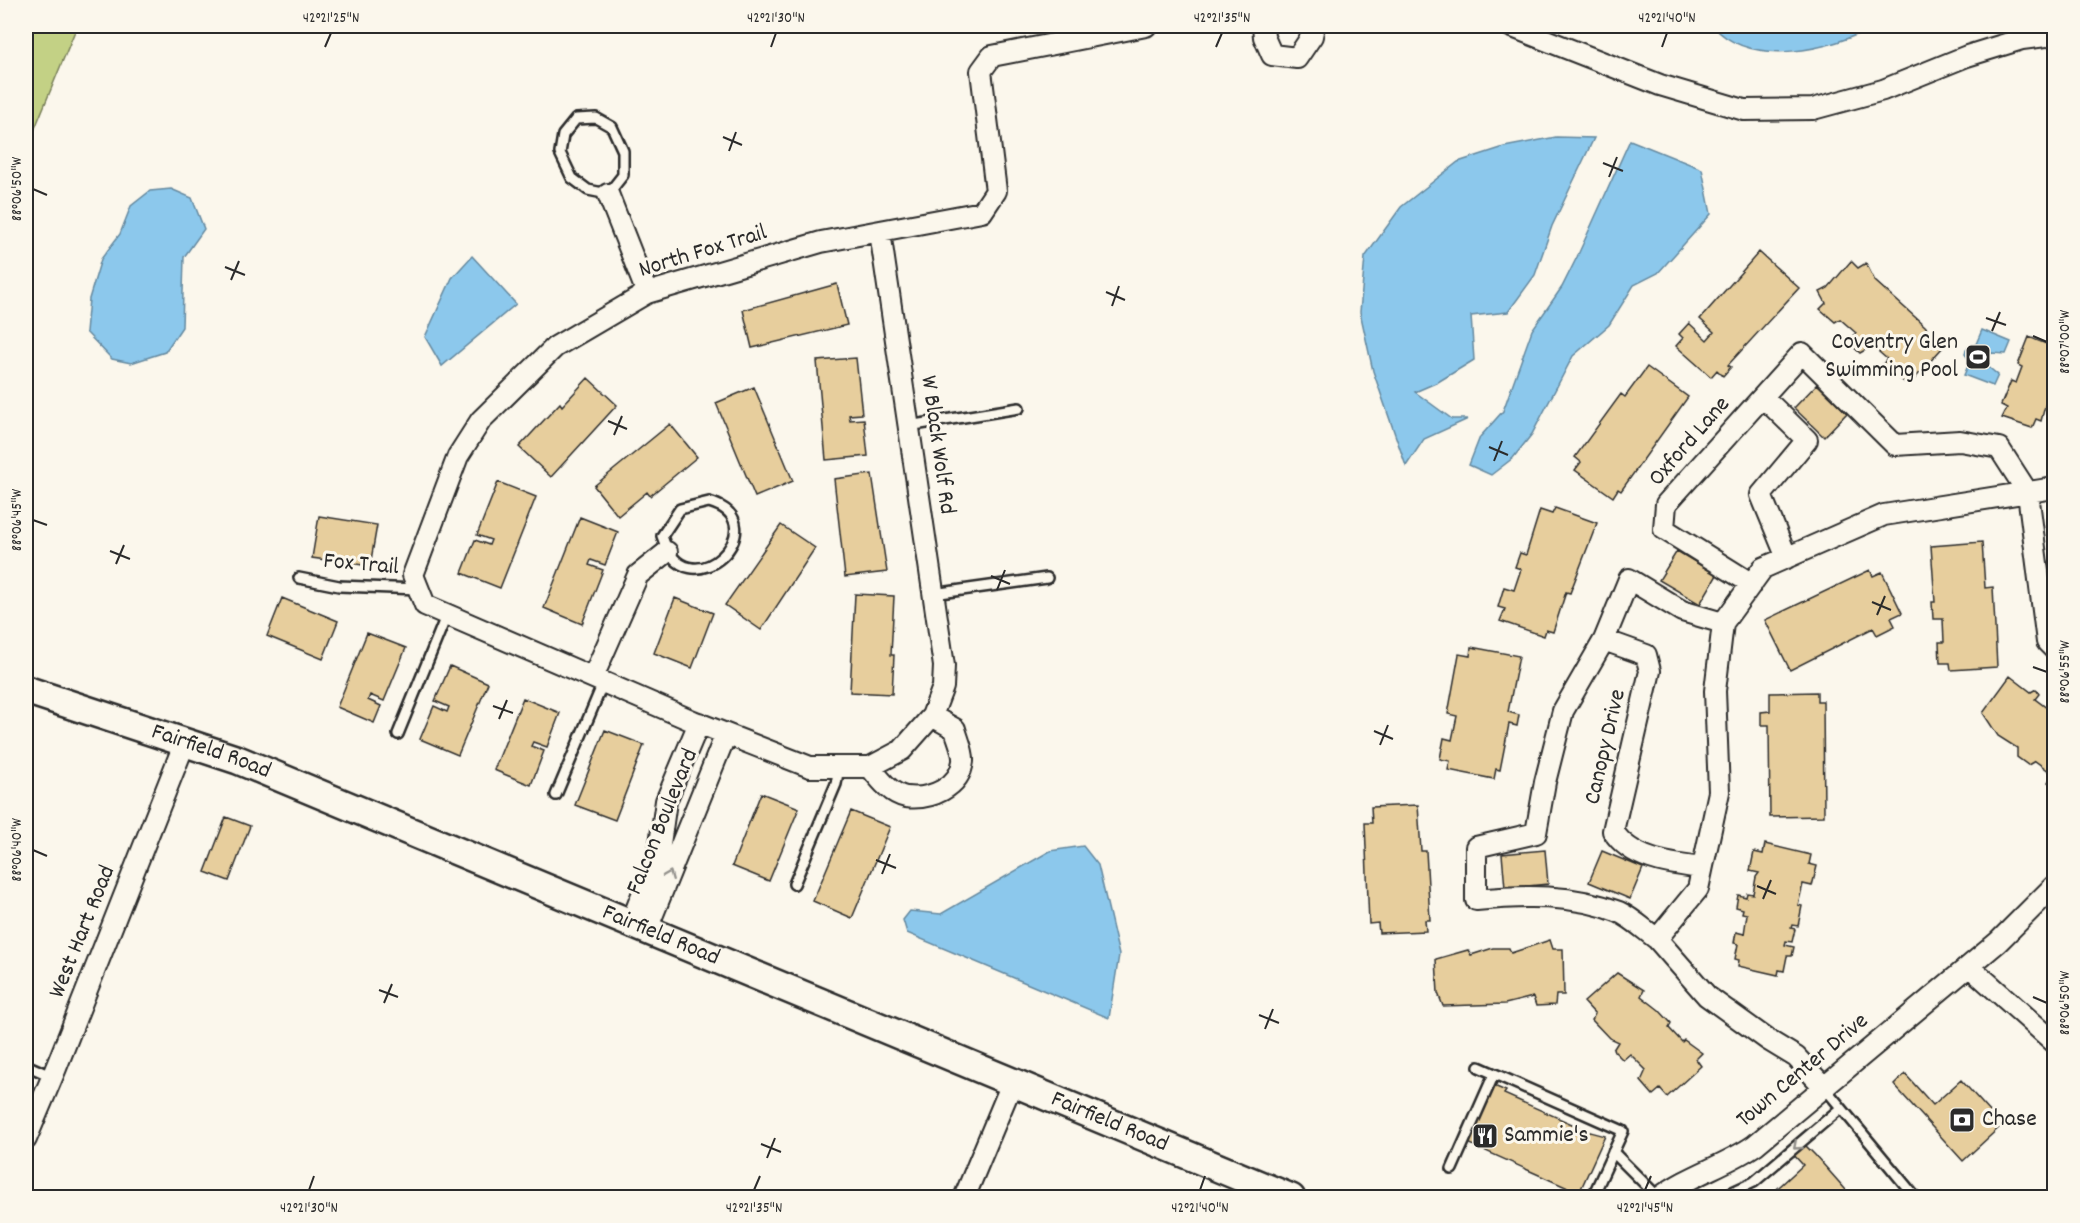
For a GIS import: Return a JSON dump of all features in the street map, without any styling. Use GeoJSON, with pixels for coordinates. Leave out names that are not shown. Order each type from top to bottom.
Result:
{"type":"FeatureCollection","features":[{"type":"Feature","properties":{"kind":"street","name":"North Fox Trail"},"geometry":{"type":"LineString","coordinates":[[419,589],[413,574],[458,456],[481,420],[555,347],[647,293],[821,242],[982,212],[996,191],[981,71],[992,56],[1146,26]]}},
{"type":"Feature","properties":{"kind":"street"},"geometry":{"type":"LineString","coordinates":[[1263,26],[1264,37],[1272,55],[1297,58],[1312,36],[1314,26]]}},
{"type":"Feature","properties":{"kind":"street"},"geometry":{"type":"LineString","coordinates":[[1510,26],[1660,85],[1744,110],[1813,109],[1883,90],[1967,56],[2022,39],[2055,36]]}},
{"type":"Feature","properties":{"kind":"street"},"geometry":{"type":"LineString","coordinates":[[608,194],[647,293]]}},
{"type":"Feature","properties":{"kind":"street","name":"W Black Wolf Rd"},"geometry":{"type":"LineString","coordinates":[[880,232],[944,666],[943,687],[932,716]]}},
{"type":"Feature","properties":{"kind":"street","name":"Oxford Lane"},"geometry":{"type":"LineString","coordinates":[[1752,584],[1664,529],[1666,504],[1802,353],[1895,445],[1960,441],[1999,448],[2028,493],[2047,642],[2055,649]]}},
{"type":"Feature","properties":{"kind":"street","name":"Oxford Lane"},"geometry":{"type":"LineString","coordinates":[[1763,397],[1807,440],[1761,495],[1787,558]]}},
{"type":"Feature","properties":{"kind":"street"},"geometry":{"type":"LineString","coordinates":[[1824,1087],[1796,1057],[1768,1040],[1707,996],[1657,939],[1698,889],[1719,792],[1714,691],[1723,623],[1763,568],[1884,515],[2055,488]]}},
{"type":"Feature","properties":{"kind":"street"},"geometry":{"type":"LineString","coordinates":[[599,679],[638,575],[667,552]]}},
{"type":"Feature","properties":{"kind":"street","name":"Canopy Drive"},"geometry":{"type":"LineString","coordinates":[[1657,939],[1621,913],[1568,898],[1520,895],[1476,900],[1476,848],[1536,833],[1545,782],[1563,711],[1604,640],[1629,579],[1682,611],[1723,623]]}},
{"type":"Feature","properties":{"kind":"street"},"geometry":{"type":"LineString","coordinates":[[419,589],[426,605],[699,723],[810,767],[870,767],[902,750],[932,716],[955,729],[964,760],[954,783],[938,794],[904,797],[887,787],[870,767]]}},
{"type":"Feature","properties":{"kind":"street","name":"Canopy Drive"},"geometry":{"type":"LineString","coordinates":[[1604,640],[1646,655],[1650,670],[1613,831],[1620,844],[1657,861],[1702,868]]}},
{"type":"Feature","properties":{"kind":"street","name":"Fairfield Road"},"geometry":{"type":"LineString","coordinates":[[26,690],[238,760],[1291,1197]]}},
{"type":"Feature","properties":{"kind":"street","name":"Falcon Boulevard"},"geometry":{"type":"LineString","coordinates":[[639,926],[659,851],[666,801],[699,723]]}},
{"type":"Feature","properties":{"kind":"street","name":"Falcon Boulevard"},"geometry":{"type":"LineString","coordinates":[[639,926],[732,736]]}},
{"type":"Feature","properties":{"kind":"street","name":"West Hart Road"},"geometry":{"type":"LineString","coordinates":[[26,1139],[53,1077],[186,742]]}},
{"type":"Feature","properties":{"kind":"street","name":"Town Center Drive"},"geometry":{"type":"LineString","coordinates":[[1659,1197],[1686,1179],[1742,1155],[1970,967],[2012,930],[2055,885]]}},
{"type":"Feature","properties":{"kind":"street"},"geometry":{"type":"LineString","coordinates":[[1970,967],[2055,1042]]}},
{"type":"Feature","properties":{"kind":"street"},"geometry":{"type":"LineString","coordinates":[[964,1197],[1013,1081]]}},
{"type":"Feature","properties":{"kind":"lane"},"geometry":{"type":"LineString","coordinates":[[576,118],[596,118],[612,127],[623,151],[623,175],[608,194],[588,190],[572,178],[560,153],[563,135],[576,118]]}},
{"type":"Feature","properties":{"kind":"lane"},"geometry":{"type":"LineString","coordinates":[[909,426],[1019,408]]}},
{"type":"Feature","properties":{"kind":"lane"},"geometry":{"type":"LineString","coordinates":[[709,502],[723,506],[736,524],[736,535],[728,550],[715,564],[704,569],[687,567],[667,552],[662,536],[680,509],[709,502]]}},
{"type":"Feature","properties":{"kind":"lane","name":"Fox Trail"},"geometry":{"type":"LineString","coordinates":[[299,578],[339,586],[419,589]]}},
{"type":"Feature","properties":{"kind":"lane"},"geometry":{"type":"LineString","coordinates":[[933,594],[1047,578]]}},
{"type":"Feature","properties":{"kind":"lane"},"geometry":{"type":"LineString","coordinates":[[398,734],[447,614]]}},
{"type":"Feature","properties":{"kind":"lane"},"geometry":{"type":"LineString","coordinates":[[556,795],[599,679]]}},
{"type":"Feature","properties":{"kind":"lane"},"geometry":{"type":"LineString","coordinates":[[794,884],[836,784],[839,767]]}},
{"type":"Feature","properties":{"kind":"lane"},"geometry":{"type":"LineString","coordinates":[[26,1065],[53,1077]]}},
{"type":"Feature","properties":{"kind":"lane"},"geometry":{"type":"LineString","coordinates":[[1479,1067],[1623,1131],[1592,1197]]}},
{"type":"Feature","properties":{"kind":"lane"},"geometry":{"type":"LineString","coordinates":[[1452,1170],[1494,1074]]}},
{"type":"Feature","properties":{"kind":"lane"},"geometry":{"type":"LineString","coordinates":[[1824,1087],[1916,1197]]}},
{"type":"Feature","properties":{"kind":"lane"},"geometry":{"type":"LineString","coordinates":[[1719,1197],[1754,1182],[1841,1108]]}},
{"type":"Feature","properties":{"kind":"lane"},"geometry":{"type":"LineString","coordinates":[[1613,1152],[1659,1197]]}},
{"type":"Feature","properties":{"kind":"green space"},"geometry":{"type":"Polygon","coordinates":[[[26,26],[77,26],[26,150],[26,26]]]}},
{"type":"Feature","properties":{"kind":"water"},"geometry":{"type":"Polygon","coordinates":[[[1713,26],[1875,26],[1857,35],[1814,48],[1769,51],[1748,48],[1729,39],[1713,26]]]}},
{"type":"Feature","properties":{"kind":"water"},"geometry":{"type":"Polygon","coordinates":[[[1556,137],[1594,138],[1552,226],[1535,275],[1508,312],[1471,316],[1474,360],[1438,382],[1415,392],[1452,419],[1468,419],[1424,439],[1406,466],[1373,371],[1360,312],[1365,257],[1401,207],[1458,162],[1504,147],[1556,137]]]}},
{"type":"Feature","properties":{"kind":"water"},"geometry":{"type":"Polygon","coordinates":[[[1630,140],[1702,169],[1711,214],[1658,273],[1634,285],[1609,325],[1573,356],[1532,434],[1513,458],[1491,475],[1469,465],[1480,437],[1503,411],[1532,330],[1562,287],[1630,140]]]}},
{"type":"Feature","properties":{"kind":"water"},"geometry":{"type":"Polygon","coordinates":[[[171,189],[192,198],[204,229],[184,257],[182,327],[165,352],[131,363],[112,359],[86,332],[89,299],[101,259],[120,234],[131,206],[150,191],[171,189]]]}},
{"type":"Feature","properties":{"kind":"water"},"geometry":{"type":"Polygon","coordinates":[[[472,256],[516,304],[442,366],[425,337],[452,278],[472,256]]]}},
{"type":"Feature","properties":{"kind":"water","name":"Coventry Glen Swimming Pool"},"geometry":{"type":"Polygon","coordinates":[[[1982,330],[2011,342],[2006,354],[1991,353],[1986,365],[1998,375],[1993,386],[1964,375],[1970,361],[1965,354],[1966,349],[1976,344],[1982,330]]]}},
{"type":"Feature","properties":{"kind":"water"},"geometry":{"type":"Polygon","coordinates":[[[1083,846],[1098,865],[1119,955],[1109,1018],[907,933],[903,920],[910,911],[941,914],[1050,851],[1083,846]]]}},
{"type":"Feature","properties":{"kind":"building"},"geometry":{"type":"Polygon","coordinates":[[[1759,252],[1799,288],[1728,365],[1731,367],[1723,376],[1717,370],[1711,377],[1676,346],[1683,338],[1679,334],[1689,323],[1707,340],[1714,332],[1700,319],[1759,252]]]}},
{"type":"Feature","properties":{"kind":"building"},"geometry":{"type":"Polygon","coordinates":[[[1851,261],[1858,268],[1866,263],[1875,281],[1925,326],[1943,347],[1909,385],[1881,366],[1887,359],[1872,346],[1860,353],[1848,342],[1856,333],[1840,319],[1835,322],[1820,309],[1826,303],[1820,292],[1828,288],[1851,261]]]}},
{"type":"Feature","properties":{"kind":"building"},"geometry":{"type":"Polygon","coordinates":[[[837,284],[847,325],[752,348],[743,310],[837,284]]]}},
{"type":"Feature","properties":{"kind":"building"},"geometry":{"type":"Polygon","coordinates":[[[2029,337],[2054,347],[2054,397],[2048,395],[2041,421],[2036,419],[2032,428],[2002,418],[2007,408],[2001,405],[2011,381],[2016,383],[2022,367],[2018,365],[2029,337]]]}},
{"type":"Feature","properties":{"kind":"building"},"geometry":{"type":"Polygon","coordinates":[[[856,358],[862,414],[849,415],[850,420],[864,419],[868,456],[826,460],[817,361],[856,358]]]}},
{"type":"Feature","properties":{"kind":"building"},"geometry":{"type":"Polygon","coordinates":[[[1647,367],[1688,397],[1621,491],[1618,489],[1613,497],[1575,470],[1581,462],[1575,457],[1621,394],[1625,397],[1647,367]]]}},
{"type":"Feature","properties":{"kind":"building"},"geometry":{"type":"Polygon","coordinates":[[[588,378],[617,405],[551,477],[519,447],[560,403],[562,406],[588,378]]]}},
{"type":"Feature","properties":{"kind":"building"},"geometry":{"type":"Polygon","coordinates":[[[1817,384],[1847,413],[1824,437],[1794,408],[1817,384]]]}},
{"type":"Feature","properties":{"kind":"building"},"geometry":{"type":"Polygon","coordinates":[[[754,387],[793,481],[755,497],[716,403],[754,387]]]}},
{"type":"Feature","properties":{"kind":"building"},"geometry":{"type":"Polygon","coordinates":[[[670,424],[697,457],[650,496],[647,492],[618,516],[594,486],[670,424]]]}},
{"type":"Feature","properties":{"kind":"building"},"geometry":{"type":"Polygon","coordinates":[[[872,474],[887,572],[845,577],[834,479],[872,474]]]}},
{"type":"Feature","properties":{"kind":"building"},"geometry":{"type":"Polygon","coordinates":[[[498,482],[536,497],[500,588],[462,573],[475,540],[489,545],[491,540],[477,535],[498,482]]]}},
{"type":"Feature","properties":{"kind":"building"},"geometry":{"type":"Polygon","coordinates":[[[1555,508],[1597,523],[1570,593],[1566,592],[1553,632],[1546,630],[1544,636],[1500,621],[1505,609],[1498,607],[1504,587],[1514,590],[1521,569],[1515,567],[1520,553],[1526,555],[1540,510],[1552,514],[1555,508]]]}},
{"type":"Feature","properties":{"kind":"building"},"geometry":{"type":"Polygon","coordinates":[[[319,516],[377,525],[370,566],[312,558],[319,516]]]}},
{"type":"Feature","properties":{"kind":"building"},"geometry":{"type":"Polygon","coordinates":[[[580,517],[618,532],[605,565],[591,560],[589,565],[603,570],[582,624],[544,608],[580,517]]]}},
{"type":"Feature","properties":{"kind":"building"},"geometry":{"type":"Polygon","coordinates":[[[781,525],[815,548],[761,630],[725,605],[781,525]]]}},
{"type":"Feature","properties":{"kind":"building"},"geometry":{"type":"Polygon","coordinates":[[[1982,542],[1985,588],[1993,587],[1997,667],[1951,670],[1950,663],[1940,663],[1939,642],[1944,642],[1943,619],[1933,619],[1932,602],[1935,602],[1931,546],[1982,542]]]}},
{"type":"Feature","properties":{"kind":"building"},"geometry":{"type":"Polygon","coordinates":[[[1677,551],[1717,575],[1700,604],[1659,580],[1677,551]]]}},
{"type":"Feature","properties":{"kind":"building"},"geometry":{"type":"Polygon","coordinates":[[[1870,570],[1873,576],[1882,572],[1902,613],[1891,618],[1895,626],[1877,635],[1873,628],[1790,670],[1765,620],[1870,570]]]}},
{"type":"Feature","properties":{"kind":"building"},"geometry":{"type":"Polygon","coordinates":[[[2049,573],[2054,573],[2054,612],[2049,573]]]}},
{"type":"Feature","properties":{"kind":"building"},"geometry":{"type":"Polygon","coordinates":[[[855,594],[894,596],[892,694],[850,692],[855,594]]]}},
{"type":"Feature","properties":{"kind":"building"},"geometry":{"type":"Polygon","coordinates":[[[282,598],[338,621],[323,659],[267,636],[282,598]]]}},
{"type":"Feature","properties":{"kind":"building"},"geometry":{"type":"Polygon","coordinates":[[[675,598],[713,613],[692,668],[654,653],[675,598]]]}},
{"type":"Feature","properties":{"kind":"building"},"geometry":{"type":"Polygon","coordinates":[[[367,633],[406,648],[384,701],[370,695],[368,700],[381,706],[374,723],[337,707],[367,633]]]}},
{"type":"Feature","properties":{"kind":"building"},"geometry":{"type":"Polygon","coordinates":[[[1471,647],[1519,656],[1508,712],[1519,715],[1517,726],[1509,724],[1500,770],[1496,769],[1494,779],[1448,770],[1450,761],[1440,759],[1444,738],[1452,740],[1457,716],[1448,714],[1459,654],[1470,656],[1471,647]]]}},
{"type":"Feature","properties":{"kind":"building"},"geometry":{"type":"Polygon","coordinates":[[[450,666],[488,683],[458,755],[420,739],[434,706],[447,712],[449,707],[435,701],[450,666]]]}},
{"type":"Feature","properties":{"kind":"building"},"geometry":{"type":"Polygon","coordinates":[[[2010,676],[2031,692],[2036,689],[2039,694],[2035,699],[2051,711],[2054,709],[2054,787],[2048,782],[2053,774],[2035,761],[2028,765],[2017,757],[2017,748],[1998,736],[1983,713],[2010,676]]]}},
{"type":"Feature","properties":{"kind":"building"},"geometry":{"type":"Polygon","coordinates":[[[1817,692],[1817,701],[1823,701],[1824,816],[1770,817],[1769,725],[1761,725],[1761,712],[1770,711],[1770,693],[1817,692]]]}},
{"type":"Feature","properties":{"kind":"building"},"geometry":{"type":"Polygon","coordinates":[[[523,698],[560,713],[547,747],[533,742],[531,746],[544,751],[531,785],[494,770],[523,698]]]}},
{"type":"Feature","properties":{"kind":"building"},"geometry":{"type":"Polygon","coordinates":[[[605,730],[644,745],[615,820],[575,805],[605,730]]]}},
{"type":"Feature","properties":{"kind":"building"},"geometry":{"type":"Polygon","coordinates":[[[761,793],[799,808],[769,881],[732,866],[761,793]]]}},
{"type":"Feature","properties":{"kind":"building"},"geometry":{"type":"Polygon","coordinates":[[[1418,805],[1421,851],[1426,851],[1430,920],[1425,920],[1426,931],[1379,933],[1378,923],[1369,924],[1365,823],[1372,823],[1371,807],[1418,805]]]}},
{"type":"Feature","properties":{"kind":"building"},"geometry":{"type":"Polygon","coordinates":[[[851,811],[890,827],[852,918],[813,901],[851,811]]]}},
{"type":"Feature","properties":{"kind":"building"},"geometry":{"type":"Polygon","coordinates":[[[226,817],[250,826],[229,881],[205,872],[226,817]]]}},
{"type":"Feature","properties":{"kind":"building"},"geometry":{"type":"Polygon","coordinates":[[[1765,844],[1811,855],[1809,864],[1817,866],[1812,886],[1803,884],[1798,905],[1802,906],[1798,926],[1792,925],[1791,928],[1795,929],[1792,942],[1786,941],[1785,945],[1794,947],[1792,956],[1787,956],[1784,971],[1779,970],[1778,975],[1738,966],[1739,960],[1735,959],[1738,944],[1734,943],[1736,932],[1744,934],[1747,914],[1742,913],[1743,909],[1736,907],[1738,895],[1746,897],[1747,893],[1753,894],[1759,873],[1750,871],[1754,852],[1763,854],[1765,844]]]}},
{"type":"Feature","properties":{"kind":"building"},"geometry":{"type":"Polygon","coordinates":[[[1545,850],[1548,884],[1505,888],[1502,854],[1545,850]]]}},
{"type":"Feature","properties":{"kind":"building"},"geometry":{"type":"Polygon","coordinates":[[[1602,851],[1643,868],[1630,899],[1589,882],[1602,851]]]}},
{"type":"Feature","properties":{"kind":"building"},"geometry":{"type":"Polygon","coordinates":[[[1550,940],[1553,949],[1563,949],[1564,995],[1556,995],[1555,1005],[1536,1006],[1533,997],[1505,1004],[1443,1006],[1438,993],[1436,959],[1468,950],[1471,955],[1493,948],[1509,948],[1511,953],[1550,940]]]}},
{"type":"Feature","properties":{"kind":"building"},"geometry":{"type":"Polygon","coordinates":[[[1617,973],[1644,990],[1641,996],[1671,1023],[1669,1028],[1682,1042],[1684,1040],[1702,1053],[1696,1059],[1701,1066],[1667,1097],[1660,1089],[1653,1095],[1641,1081],[1646,1070],[1630,1054],[1623,1060],[1613,1050],[1618,1042],[1609,1038],[1592,1020],[1595,1014],[1584,1002],[1617,973]]]}},
{"type":"Feature","properties":{"kind":"building","name":"Chase"},"geometry":{"type":"Polygon","coordinates":[[[1905,1074],[1933,1105],[1961,1080],[2002,1125],[1963,1161],[1894,1085],[1905,1074]]]}},
{"type":"Feature","properties":{"kind":"building"},"geometry":{"type":"Polygon","coordinates":[[[1494,1086],[1506,1091],[1504,1094],[1590,1132],[1605,1136],[1579,1193],[1468,1143],[1470,1139],[1466,1137],[1489,1088],[1492,1089],[1494,1086]]]}},
{"type":"Feature","properties":{"kind":"building"},"geometry":{"type":"Polygon","coordinates":[[[1803,1143],[1853,1198],[1767,1198],[1803,1165],[1792,1153],[1803,1143]]]}},
{"type":"Feature","properties":{"kind":"place","name":"Coventry Glen Swimming Pool"},"geometry":{"type":"Point","coordinates":[1978,357]}},
{"type":"Feature","properties":{"kind":"place","name":"Chase"},"geometry":{"type":"Point","coordinates":[1962,1120]}},
{"type":"Feature","properties":{"kind":"place","name":"Sammie's"},"geometry":{"type":"Point","coordinates":[1485,1136]}}]}
